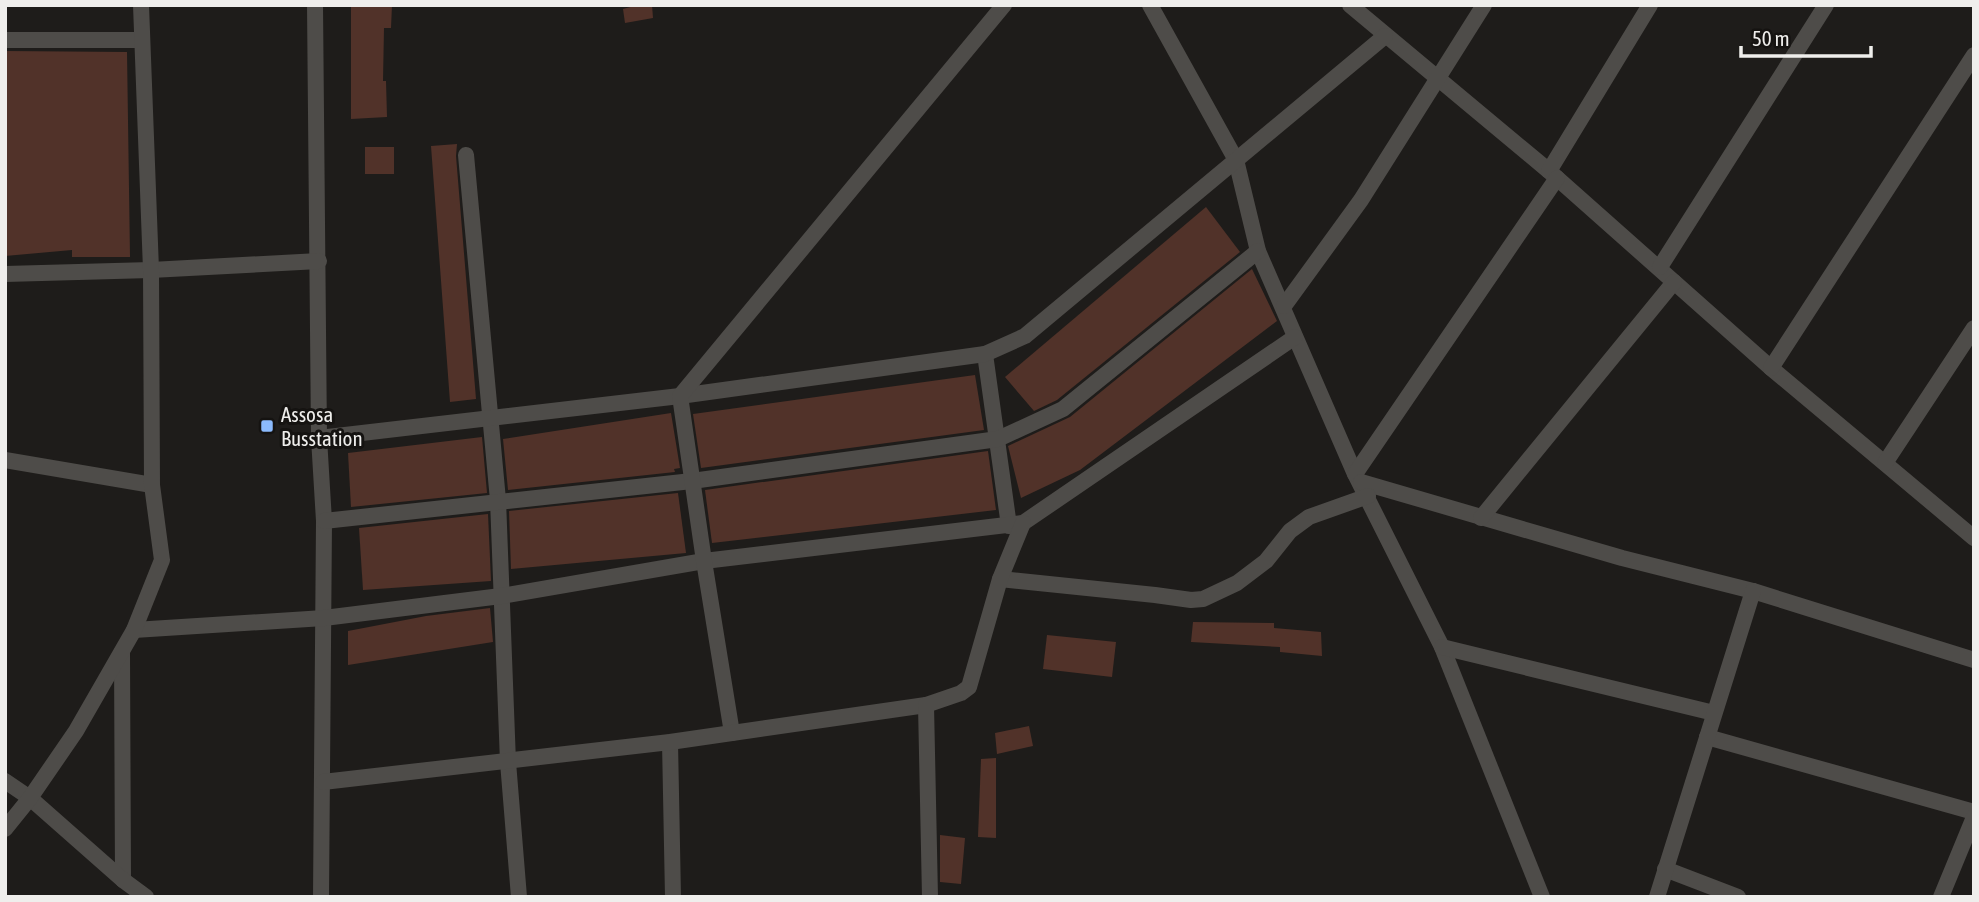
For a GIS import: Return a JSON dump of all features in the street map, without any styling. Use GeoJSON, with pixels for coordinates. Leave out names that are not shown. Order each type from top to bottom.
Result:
{"type":"FeatureCollection","features":[{"type":"Feature","properties":{"kind":"street"},"geometry":{"type":"LineString","coordinates":[[5,829],[30,799],[76,731],[134,630],[162,560],[152,485],[151,270],[141,5]]}},
{"type":"Feature","properties":{"kind":"street"},"geometry":{"type":"LineString","coordinates":[[315,5],[319,438],[324,521],[321,897]]}},
{"type":"Feature","properties":{"kind":"street"},"geometry":{"type":"LineString","coordinates":[[733,733],[680,396],[1004,5]]}},
{"type":"Feature","properties":{"kind":"street"},"geometry":{"type":"LineString","coordinates":[[1150,5],[1236,160],[1258,251],[1361,484],[1442,647],[1542,897]]}},
{"type":"Feature","properties":{"kind":"street"},"geometry":{"type":"LineString","coordinates":[[1350,5],[1553,175],[1771,368],[1974,538]]}},
{"type":"Feature","properties":{"kind":"street"},"geometry":{"type":"LineString","coordinates":[[1283,306],[1361,200],[1484,5]]}},
{"type":"Feature","properties":{"kind":"street"},"geometry":{"type":"LineString","coordinates":[[1000,579],[1191,600],[1203,599],[1237,583],[1266,561],[1290,531],[1361,484],[1553,175],[1650,5]]}},
{"type":"Feature","properties":{"kind":"street"},"geometry":{"type":"LineString","coordinates":[[1660,267],[1826,5]]}},
{"type":"Feature","properties":{"kind":"street"},"geometry":{"type":"LineString","coordinates":[[319,438],[491,420],[985,354],[1025,336],[1385,36]]}},
{"type":"Feature","properties":{"kind":"street"},"geometry":{"type":"LineString","coordinates":[[5,40],[142,40]]}},
{"type":"Feature","properties":{"kind":"street"},"geometry":{"type":"LineString","coordinates":[[1771,368],[1974,55]]}},
{"type":"Feature","properties":{"kind":"street"},"geometry":{"type":"LineString","coordinates":[[466,155],[498,500],[508,762],[519,897]]}},
{"type":"Feature","properties":{"kind":"street"},"geometry":{"type":"LineString","coordinates":[[324,521],[692,481],[998,439],[1063,409],[1258,251]]}},
{"type":"Feature","properties":{"kind":"street"},"geometry":{"type":"LineString","coordinates":[[5,274],[319,261]]}},
{"type":"Feature","properties":{"kind":"street"},"geometry":{"type":"LineString","coordinates":[[1481,518],[1674,282]]}},
{"type":"Feature","properties":{"kind":"street"},"geometry":{"type":"LineString","coordinates":[[1885,463],[1974,328]]}},
{"type":"Feature","properties":{"kind":"street"},"geometry":{"type":"LineString","coordinates":[[134,630],[324,618],[501,596],[704,561],[1016,524],[1296,337]]}},
{"type":"Feature","properties":{"kind":"street"},"geometry":{"type":"LineString","coordinates":[[323,782],[670,742],[926,705],[961,693],[969,687],[1016,524],[998,439],[985,354]]}},
{"type":"Feature","properties":{"kind":"street"},"geometry":{"type":"LineString","coordinates":[[5,460],[152,485]]}},
{"type":"Feature","properties":{"kind":"street"},"geometry":{"type":"LineString","coordinates":[[1361,484],[1622,558],[1754,592],[1974,660]]}},
{"type":"Feature","properties":{"kind":"street"},"geometry":{"type":"LineString","coordinates":[[1657,897],[1754,592]]}},
{"type":"Feature","properties":{"kind":"street"},"geometry":{"type":"LineString","coordinates":[[1442,647],[1714,713]]}},
{"type":"Feature","properties":{"kind":"street"},"geometry":{"type":"LineString","coordinates":[[122,651],[122,880]]}},
{"type":"Feature","properties":{"kind":"street"},"geometry":{"type":"LineString","coordinates":[[926,705],[930,897]]}},
{"type":"Feature","properties":{"kind":"street"},"geometry":{"type":"LineString","coordinates":[[1706,737],[1974,814],[1941,897]]}},
{"type":"Feature","properties":{"kind":"street"},"geometry":{"type":"LineString","coordinates":[[670,742],[673,897]]}},
{"type":"Feature","properties":{"kind":"street"},"geometry":{"type":"LineString","coordinates":[[5,781],[30,799],[143,896]]}},
{"type":"Feature","properties":{"kind":"street"},"geometry":{"type":"LineString","coordinates":[[1665,869],[1738,897]]}},
{"type":"Feature","properties":{"kind":"building"},"geometry":{"type":"Polygon","coordinates":[[[351,5],[392,5],[391,28],[384,28],[383,81],[386,81],[387,117],[351,119],[351,5]]]}},
{"type":"Feature","properties":{"kind":"building"},"geometry":{"type":"Polygon","coordinates":[[[652,5],[653,18],[625,23],[623,9],[652,5]]]}},
{"type":"Feature","properties":{"kind":"building"},"geometry":{"type":"Polygon","coordinates":[[[5,51],[127,52],[130,257],[72,257],[72,250],[5,256],[5,51]]]}},
{"type":"Feature","properties":{"kind":"building"},"geometry":{"type":"Polygon","coordinates":[[[457,144],[476,399],[450,402],[431,146],[457,144]]]}},
{"type":"Feature","properties":{"kind":"building"},"geometry":{"type":"Polygon","coordinates":[[[365,147],[394,147],[394,174],[365,174],[365,147]]]}},
{"type":"Feature","properties":{"kind":"building"},"geometry":{"type":"Polygon","coordinates":[[[1206,207],[1240,252],[1057,400],[1034,411],[1005,377],[1206,207]]]}},
{"type":"Feature","properties":{"kind":"building"},"geometry":{"type":"Polygon","coordinates":[[[1252,269],[1277,321],[1080,470],[1021,498],[1008,446],[1070,417],[1252,269]]]}},
{"type":"Feature","properties":{"kind":"building"},"geometry":{"type":"Polygon","coordinates":[[[975,375],[984,430],[701,468],[693,414],[975,375]]]}},
{"type":"Feature","properties":{"kind":"building"},"geometry":{"type":"Polygon","coordinates":[[[671,413],[680,468],[674,469],[675,472],[508,490],[503,439],[671,413]]]}},
{"type":"Feature","properties":{"kind":"building"},"geometry":{"type":"Polygon","coordinates":[[[482,437],[487,493],[351,507],[348,453],[482,437]]]}},
{"type":"Feature","properties":{"kind":"building"},"geometry":{"type":"Polygon","coordinates":[[[988,451],[996,510],[712,543],[705,490],[988,451]]]}},
{"type":"Feature","properties":{"kind":"building"},"geometry":{"type":"Polygon","coordinates":[[[678,493],[686,553],[511,569],[509,511],[678,493]]]}},
{"type":"Feature","properties":{"kind":"building"},"geometry":{"type":"Polygon","coordinates":[[[488,514],[491,581],[363,590],[359,528],[488,514]]]}},
{"type":"Feature","properties":{"kind":"building"},"geometry":{"type":"Polygon","coordinates":[[[490,608],[493,642],[348,665],[348,631],[426,616],[490,608]]]}},
{"type":"Feature","properties":{"kind":"building"},"geometry":{"type":"Polygon","coordinates":[[[1193,622],[1274,623],[1274,628],[1321,632],[1322,656],[1280,652],[1280,647],[1191,642],[1193,622]]]}},
{"type":"Feature","properties":{"kind":"building"},"geometry":{"type":"Polygon","coordinates":[[[1047,635],[1116,642],[1112,677],[1043,669],[1047,635]]]}},
{"type":"Feature","properties":{"kind":"building"},"geometry":{"type":"Polygon","coordinates":[[[1029,726],[1033,746],[997,754],[995,733],[1029,726]]]}},
{"type":"Feature","properties":{"kind":"building"},"geometry":{"type":"Polygon","coordinates":[[[996,758],[996,838],[978,837],[981,759],[996,758]]]}},
{"type":"Feature","properties":{"kind":"building"},"geometry":{"type":"Polygon","coordinates":[[[940,835],[965,838],[961,884],[940,882],[940,835]]]}},
{"type":"Feature","properties":{"kind":"place","name":"Assosa Busstation"},"geometry":{"type":"Point","coordinates":[267,426]}}]}
